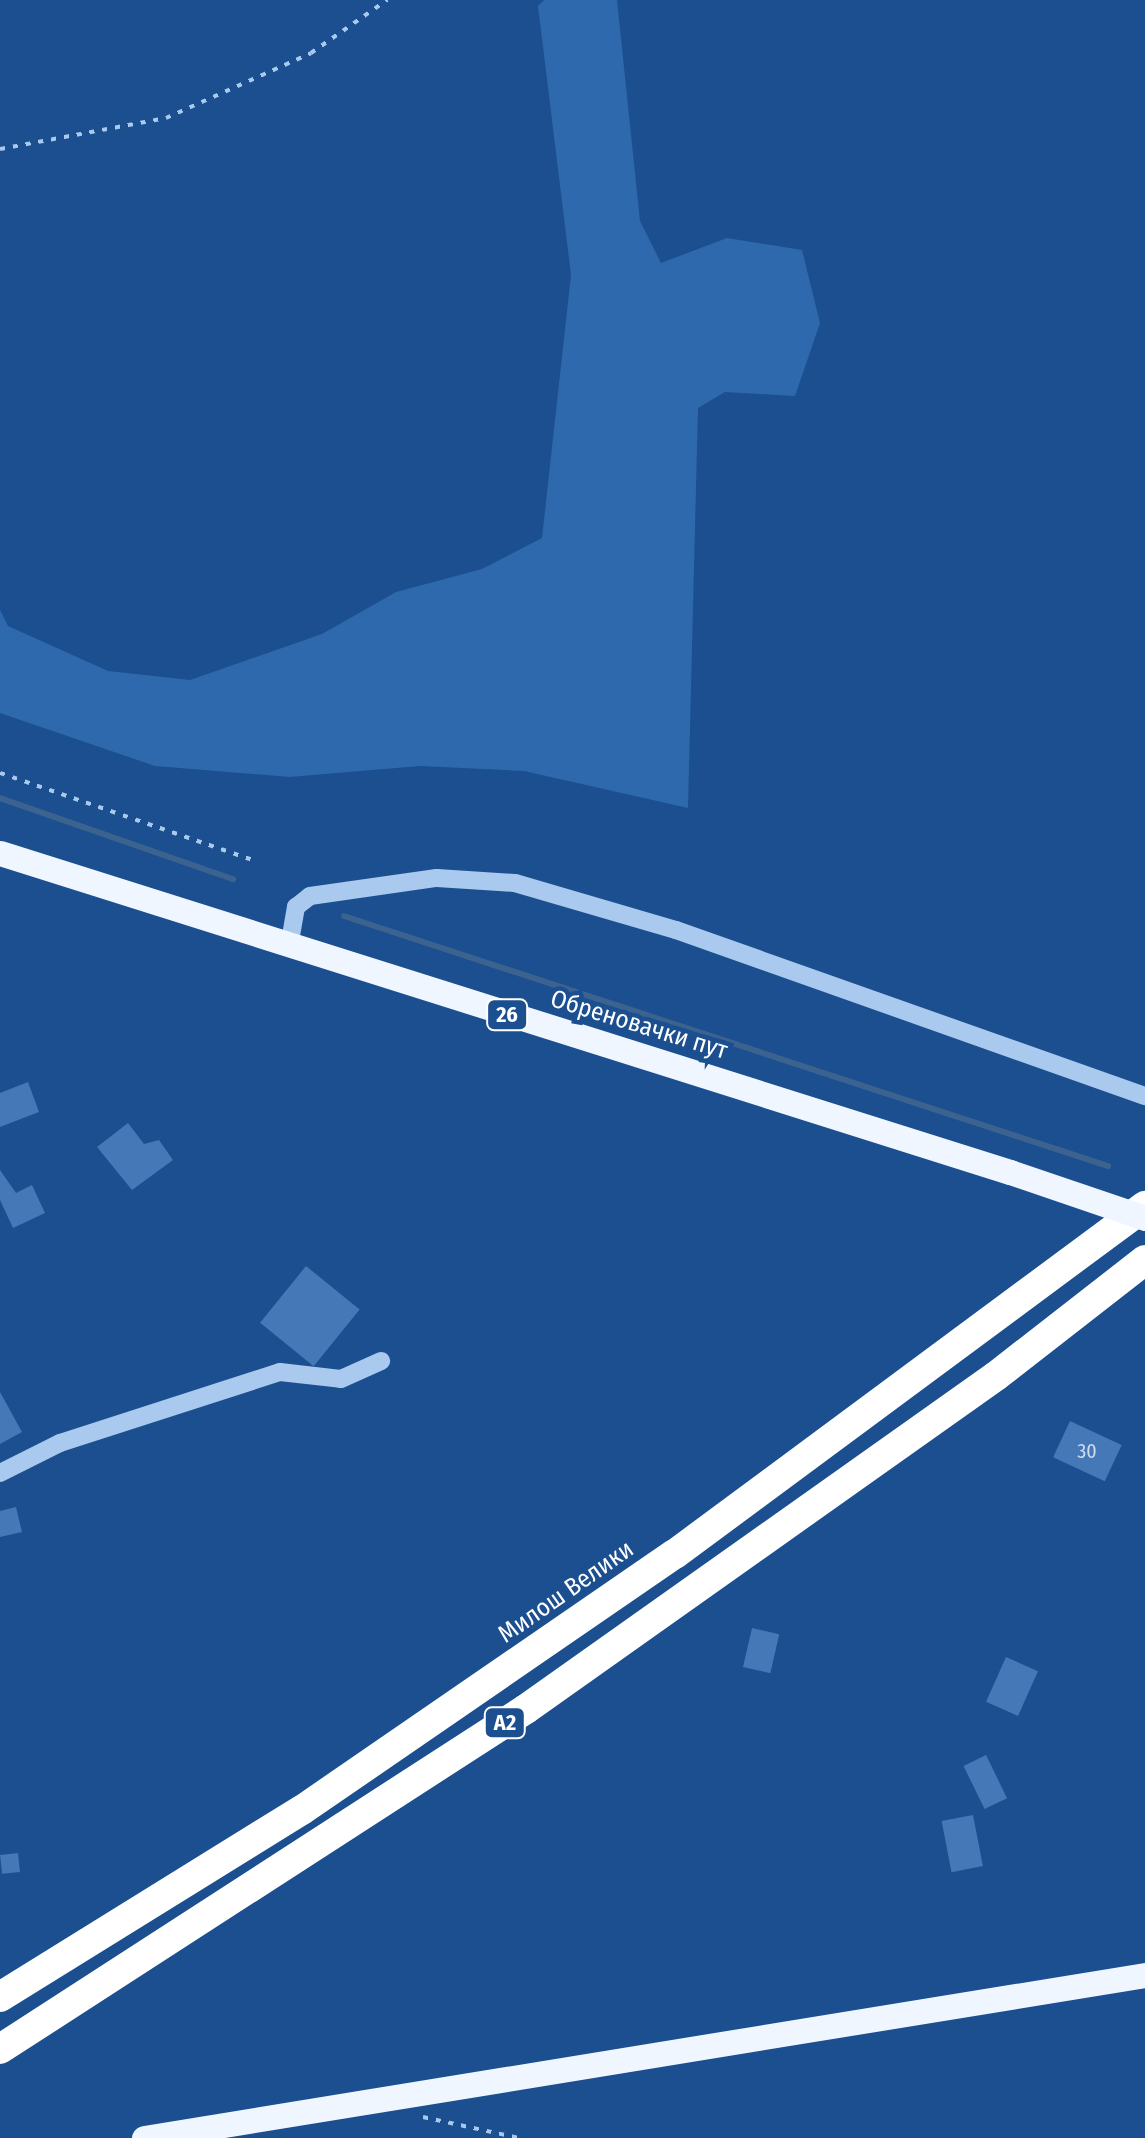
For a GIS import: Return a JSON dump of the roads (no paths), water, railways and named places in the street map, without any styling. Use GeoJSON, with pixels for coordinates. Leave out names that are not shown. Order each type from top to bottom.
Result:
{"type":"FeatureCollection","features":[{"type":"Feature","properties":{"kind":"highway","name":"Милош Велики"},"geometry":{"type":"LineString","coordinates":[[0,1997],[302,1810],[659,1565],[1145,1206]]}},
{"type":"Feature","properties":{"kind":"highway","name":"A2"},"geometry":{"type":"LineString","coordinates":[[0,2049],[526,1709],[996,1376],[1145,1260]]}},
{"type":"Feature","properties":{"kind":"main road","name":"Обреновачки пут"},"geometry":{"type":"LineString","coordinates":[[2,859],[1010,1172],[1145,1218]]}},
{"type":"Feature","properties":{"kind":"main road"},"geometry":{"type":"LineString","coordinates":[[144,2138],[1145,1974]]}},
{"type":"Feature","properties":{"kind":"lane"},"geometry":{"type":"LineString","coordinates":[[289,947],[296,908],[310,896],[437,878],[515,883],[676,930],[1145,1096]]}},
{"type":"Feature","properties":{"kind":"lane"},"geometry":{"type":"LineString","coordinates":[[0,1473],[60,1443],[280,1372],[342,1378],[381,1361]]}},
{"type":"Feature","properties":{"kind":"waterway"},"geometry":{"type":"LineString","coordinates":[[0,798],[233,879]]}},
{"type":"Feature","properties":{"kind":"waterway"},"geometry":{"type":"LineString","coordinates":[[344,916],[1108,1166]]}}]}
